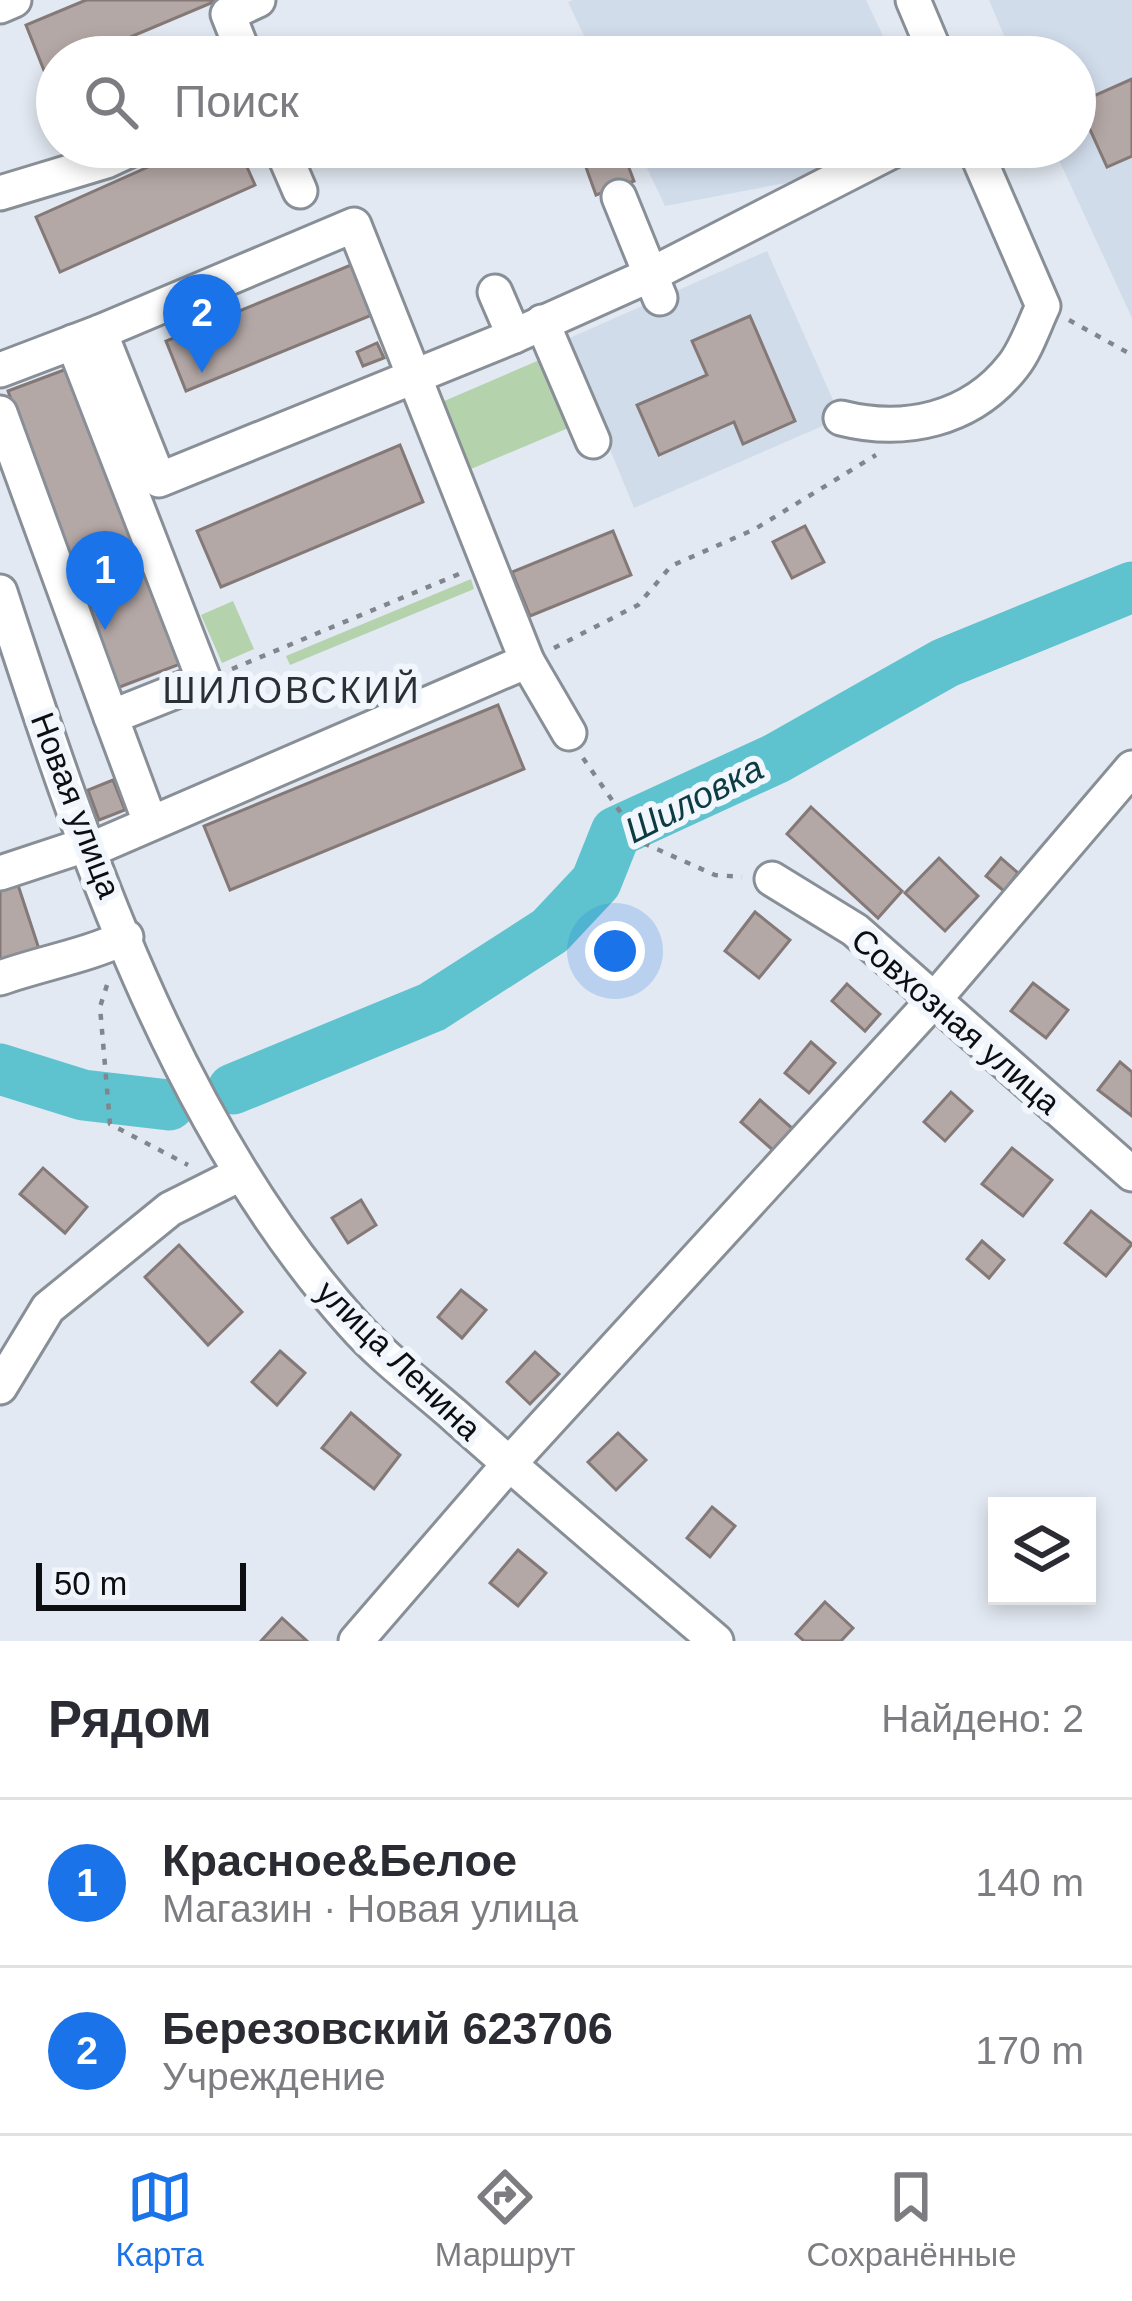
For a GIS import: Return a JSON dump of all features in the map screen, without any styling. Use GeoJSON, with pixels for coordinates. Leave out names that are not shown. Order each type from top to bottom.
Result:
{"type":"FeatureCollection","features":[{"type":"Feature","properties":{"kind":"street"},"geometry":{"type":"LineString","coordinates":[[0,6],[14,0]]}},
{"type":"Feature","properties":{"kind":"street"},"geometry":{"type":"LineString","coordinates":[[237,36],[228,14],[258,0]]}},
{"type":"Feature","properties":{"kind":"street"},"geometry":{"type":"LineString","coordinates":[[914,0],[929,36]]}},
{"type":"Feature","properties":{"kind":"street"},"geometry":{"type":"LineString","coordinates":[[0,193],[83,168]]}},
{"type":"Feature","properties":{"kind":"street"},"geometry":{"type":"LineString","coordinates":[[290,168],[299,191]]}},
{"type":"Feature","properties":{"kind":"street"},"geometry":{"type":"LineString","coordinates":[[87,337],[159,480],[528,329],[655,286],[863,168]]}},
{"type":"Feature","properties":{"kind":"street"},"geometry":{"type":"LineString","coordinates":[[842,418],[877,427],[927,423],[978,398],[1014,365],[1043,306],[983,168]]}},
{"type":"Feature","properties":{"kind":"street"},"geometry":{"type":"LineString","coordinates":[[619,197],[655,286]]}},
{"type":"Feature","properties":{"kind":"street"},"geometry":{"type":"LineString","coordinates":[[0,370],[355,225],[527,661],[569,733]]}},
{"type":"Feature","properties":{"kind":"street"},"geometry":{"type":"LineString","coordinates":[[495,292],[528,329],[593,441]]}},
{"type":"Feature","properties":{"kind":"street"},"geometry":{"type":"LineString","coordinates":[[87,337],[204,680],[111,717]]}},
{"type":"Feature","properties":{"kind":"street"},"geometry":{"type":"LineString","coordinates":[[0,413],[150,822]]}},
{"type":"Feature","properties":{"kind":"street","name":"Новая улица"},"geometry":{"type":"LineString","coordinates":[[0,592],[14,681],[158,1016]]}},
{"type":"Feature","properties":{"kind":"street"},"geometry":{"type":"LineString","coordinates":[[0,872],[89,847],[527,661]]}},
{"type":"Feature","properties":{"kind":"street"},"geometry":{"type":"LineString","coordinates":[[356,1641],[509,1464],[933,1001],[1132,768]]}},
{"type":"Feature","properties":{"kind":"street","name":"Совхозная улица"},"geometry":{"type":"LineString","coordinates":[[772,879],[855,930],[1132,1174]]}},
{"type":"Feature","properties":{"kind":"street"},"geometry":{"type":"LineString","coordinates":[[0,978],[52,960],[95,952],[126,937]]}},
{"type":"Feature","properties":{"kind":"street","name":"улица Ленина"},"geometry":{"type":"LineString","coordinates":[[158,1016],[228,1169],[356,1328],[716,1641]]}},
{"type":"Feature","properties":{"kind":"street"},"geometry":{"type":"LineString","coordinates":[[0,1387],[48,1308],[170,1209],[228,1169]]}},
{"type":"Feature","properties":{"kind":"path"},"geometry":{"type":"LineString","coordinates":[[1043,306],[1132,356]]}},
{"type":"Feature","properties":{"kind":"path"},"geometry":{"type":"LineString","coordinates":[[527,661],[638,604],[671,566],[755,529],[927,423]]}},
{"type":"Feature","properties":{"kind":"path"},"geometry":{"type":"LineString","coordinates":[[204,680],[487,562]]}},
{"type":"Feature","properties":{"kind":"path"},"geometry":{"type":"LineString","coordinates":[[569,733],[641,842],[715,875],[772,879]]}},
{"type":"Feature","properties":{"kind":"path"},"geometry":{"type":"LineString","coordinates":[[106,1078],[110,1124],[228,1169]]}},
{"type":"Feature","properties":{"kind":"shaded area"},"geometry":{"type":"Polygon","coordinates":[[[866,0],[883,36],[584,36],[568,2],[866,0]]]}},
{"type":"Feature","properties":{"kind":"shaded area"},"geometry":{"type":"Polygon","coordinates":[[[989,0],[1132,0],[1132,318],[1063,168],[1096,168],[1096,36],[1004,36],[989,0]]]}},
{"type":"Feature","properties":{"kind":"shaded area"},"geometry":{"type":"Polygon","coordinates":[[[647,168],[817,168],[786,183],[665,206],[647,168]]]}},
{"type":"Feature","properties":{"kind":"shaded area"},"geometry":{"type":"Polygon","coordinates":[[[767,251],[841,418],[634,508],[565,340],[767,251]]]}},
{"type":"Feature","properties":{"kind":"green space"},"geometry":{"type":"Polygon","coordinates":[[[544,358],[573,426],[471,469],[442,402],[544,358]]]}},
{"type":"Feature","properties":{"kind":"green space"},"geometry":{"type":"Polygon","coordinates":[[[471,579],[474,589],[290,665],[286,656],[471,579]]]}},
{"type":"Feature","properties":{"kind":"green space"},"geometry":{"type":"Polygon","coordinates":[[[233,601],[254,649],[222,663],[201,615],[233,601]]]}},
{"type":"Feature","properties":{"kind":"building"},"geometry":{"type":"Polygon","coordinates":[[[86,0],[218,0],[133,36],[36,36],[36,50],[26,25],[86,0]]]}},
{"type":"Feature","properties":{"kind":"building"},"geometry":{"type":"Polygon","coordinates":[[[1132,79],[1132,156],[1107,167],[1096,143],[1096,95],[1132,79]]]}},
{"type":"Feature","properties":{"kind":"building"},"geometry":{"type":"Polygon","coordinates":[[[146,168],[247,168],[255,185],[60,272],[36,217],[146,168]]]}},
{"type":"Feature","properties":{"kind":"building"},"geometry":{"type":"Polygon","coordinates":[[[586,168],[629,168],[634,181],[596,195],[586,168]]]}},
{"type":"Feature","properties":{"kind":"building"},"geometry":{"type":"Polygon","coordinates":[[[351,265],[372,315],[186,391],[166,341],[351,265]]]}},
{"type":"Feature","properties":{"kind":"building"},"geometry":{"type":"Polygon","coordinates":[[[750,316],[795,421],[743,444],[734,422],[659,455],[637,405],[707,375],[692,341],[750,316]]]}},
{"type":"Feature","properties":{"kind":"building"},"geometry":{"type":"Polygon","coordinates":[[[377,343],[384,358],[363,366],[357,352],[377,343]]]}},
{"type":"Feature","properties":{"kind":"building"},"geometry":{"type":"Polygon","coordinates":[[[72,367],[183,663],[117,688],[8,391],[72,367]]]}},
{"type":"Feature","properties":{"kind":"building"},"geometry":{"type":"Polygon","coordinates":[[[400,445],[423,502],[221,587],[197,531],[400,445]]]}},
{"type":"Feature","properties":{"kind":"building"},"geometry":{"type":"Polygon","coordinates":[[[805,526],[824,562],[792,578],[773,542],[805,526]]]}},
{"type":"Feature","properties":{"kind":"building"},"geometry":{"type":"Polygon","coordinates":[[[613,531],[631,575],[530,616],[512,572],[613,531]]]}},
{"type":"Feature","properties":{"kind":"building"},"geometry":{"type":"Polygon","coordinates":[[[498,705],[524,769],[230,890],[204,826],[498,705]]]}},
{"type":"Feature","properties":{"kind":"building"},"geometry":{"type":"Polygon","coordinates":[[[113,780],[125,810],[99,820],[88,790],[113,780]]]}},
{"type":"Feature","properties":{"kind":"building"},"geometry":{"type":"Polygon","coordinates":[[[811,807],[902,891],[878,918],[787,834],[811,807]]]}},
{"type":"Feature","properties":{"kind":"building"},"geometry":{"type":"Polygon","coordinates":[[[939,858],[978,896],[945,931],[905,893],[939,858]]]}},
{"type":"Feature","properties":{"kind":"building"},"geometry":{"type":"Polygon","coordinates":[[[1001,858],[1018,873],[1004,891],[986,876],[1001,858]]]}},
{"type":"Feature","properties":{"kind":"building"},"geometry":{"type":"Polygon","coordinates":[[[18,885],[40,952],[0,965],[0,891],[18,885]]]}},
{"type":"Feature","properties":{"kind":"building"},"geometry":{"type":"Polygon","coordinates":[[[755,912],[790,940],[759,978],[725,951],[755,912]]]}},
{"type":"Feature","properties":{"kind":"building"},"geometry":{"type":"Polygon","coordinates":[[[1033,983],[1068,1010],[1046,1038],[1011,1011],[1033,983]]]}},
{"type":"Feature","properties":{"kind":"building"},"geometry":{"type":"Polygon","coordinates":[[[847,984],[880,1014],[865,1031],[832,1001],[847,984]]]}},
{"type":"Feature","properties":{"kind":"building"},"geometry":{"type":"Polygon","coordinates":[[[811,1042],[835,1063],[809,1093],[785,1073],[811,1042]]]}},
{"type":"Feature","properties":{"kind":"building"},"geometry":{"type":"Polygon","coordinates":[[[1120,1062],[1132,1072],[1132,1116],[1098,1090],[1120,1062]]]}},
{"type":"Feature","properties":{"kind":"building"},"geometry":{"type":"Polygon","coordinates":[[[951,1092],[972,1111],[945,1141],[924,1122],[951,1092]]]}},
{"type":"Feature","properties":{"kind":"building"},"geometry":{"type":"Polygon","coordinates":[[[760,1100],[793,1129],[774,1151],[741,1122],[760,1100]]]}},
{"type":"Feature","properties":{"kind":"building"},"geometry":{"type":"Polygon","coordinates":[[[1012,1148],[1052,1180],[1023,1216],[982,1184],[1012,1148]]]}},
{"type":"Feature","properties":{"kind":"building"},"geometry":{"type":"Polygon","coordinates":[[[43,1168],[87,1207],[65,1233],[20,1194],[43,1168]]]}},
{"type":"Feature","properties":{"kind":"building"},"geometry":{"type":"Polygon","coordinates":[[[361,1200],[376,1225],[348,1243],[332,1218],[361,1200]]]}},
{"type":"Feature","properties":{"kind":"building"},"geometry":{"type":"Polygon","coordinates":[[[1091,1211],[1132,1244],[1106,1276],[1065,1243],[1091,1211]]]}},
{"type":"Feature","properties":{"kind":"building"},"geometry":{"type":"Polygon","coordinates":[[[982,1241],[1004,1260],[989,1278],[967,1259],[982,1241]]]}},
{"type":"Feature","properties":{"kind":"building"},"geometry":{"type":"Polygon","coordinates":[[[179,1245],[242,1312],[208,1345],[145,1277],[179,1245]]]}},
{"type":"Feature","properties":{"kind":"building"},"geometry":{"type":"Polygon","coordinates":[[[461,1290],[486,1310],[462,1338],[438,1317],[461,1290]]]}},
{"type":"Feature","properties":{"kind":"building"},"geometry":{"type":"Polygon","coordinates":[[[280,1351],[305,1373],[277,1405],[252,1382],[280,1351]]]}},
{"type":"Feature","properties":{"kind":"building"},"geometry":{"type":"Polygon","coordinates":[[[535,1352],[559,1374],[530,1404],[507,1382],[535,1352]]]}},
{"type":"Feature","properties":{"kind":"building"},"geometry":{"type":"Polygon","coordinates":[[[351,1413],[400,1455],[374,1489],[322,1448],[351,1413]]]}},
{"type":"Feature","properties":{"kind":"building"},"geometry":{"type":"Polygon","coordinates":[[[618,1433],[646,1460],[616,1490],[588,1462],[618,1433]]]}},
{"type":"Feature","properties":{"kind":"building"},"geometry":{"type":"Polygon","coordinates":[[[712,1507],[735,1526],[710,1557],[687,1538],[712,1507]]]}},
{"type":"Feature","properties":{"kind":"building"},"geometry":{"type":"Polygon","coordinates":[[[518,1550],[546,1573],[518,1606],[490,1583],[518,1550]]]}},
{"type":"Feature","properties":{"kind":"building"},"geometry":{"type":"Polygon","coordinates":[[[825,1602],[853,1628],[841,1641],[804,1641],[796,1634],[825,1602]]]}},
{"type":"Feature","properties":{"kind":"building"},"geometry":{"type":"Polygon","coordinates":[[[282,1618],[307,1641],[261,1641],[282,1618]]]}},
{"type":"Feature","properties":{"kind":"waterway","name":"Шиловка"},"geometry":{"type":"LineString","coordinates":[[233,1089],[432,1007],[550,931],[596,882],[616,832],[777,758],[945,663],[1132,587]]}},
{"type":"Feature","properties":{"kind":"waterway","name":"Шиловка"},"geometry":{"type":"LineString","coordinates":[[0,1069],[83,1095],[169,1105]]}},
{"type":"Feature","properties":{"kind":"place","name":"Березовский 623706"},"geometry":{"type":"Point","coordinates":[202,373]}},
{"type":"Feature","properties":{"kind":"place","name":"Красное&Белое"},"geometry":{"type":"Point","coordinates":[105,630]}},
{"type":"Feature","properties":{"kind":"district","name":"ШИЛОВСКИЙ"},"geometry":{"type":"Point","coordinates":[292,690]}}]}
